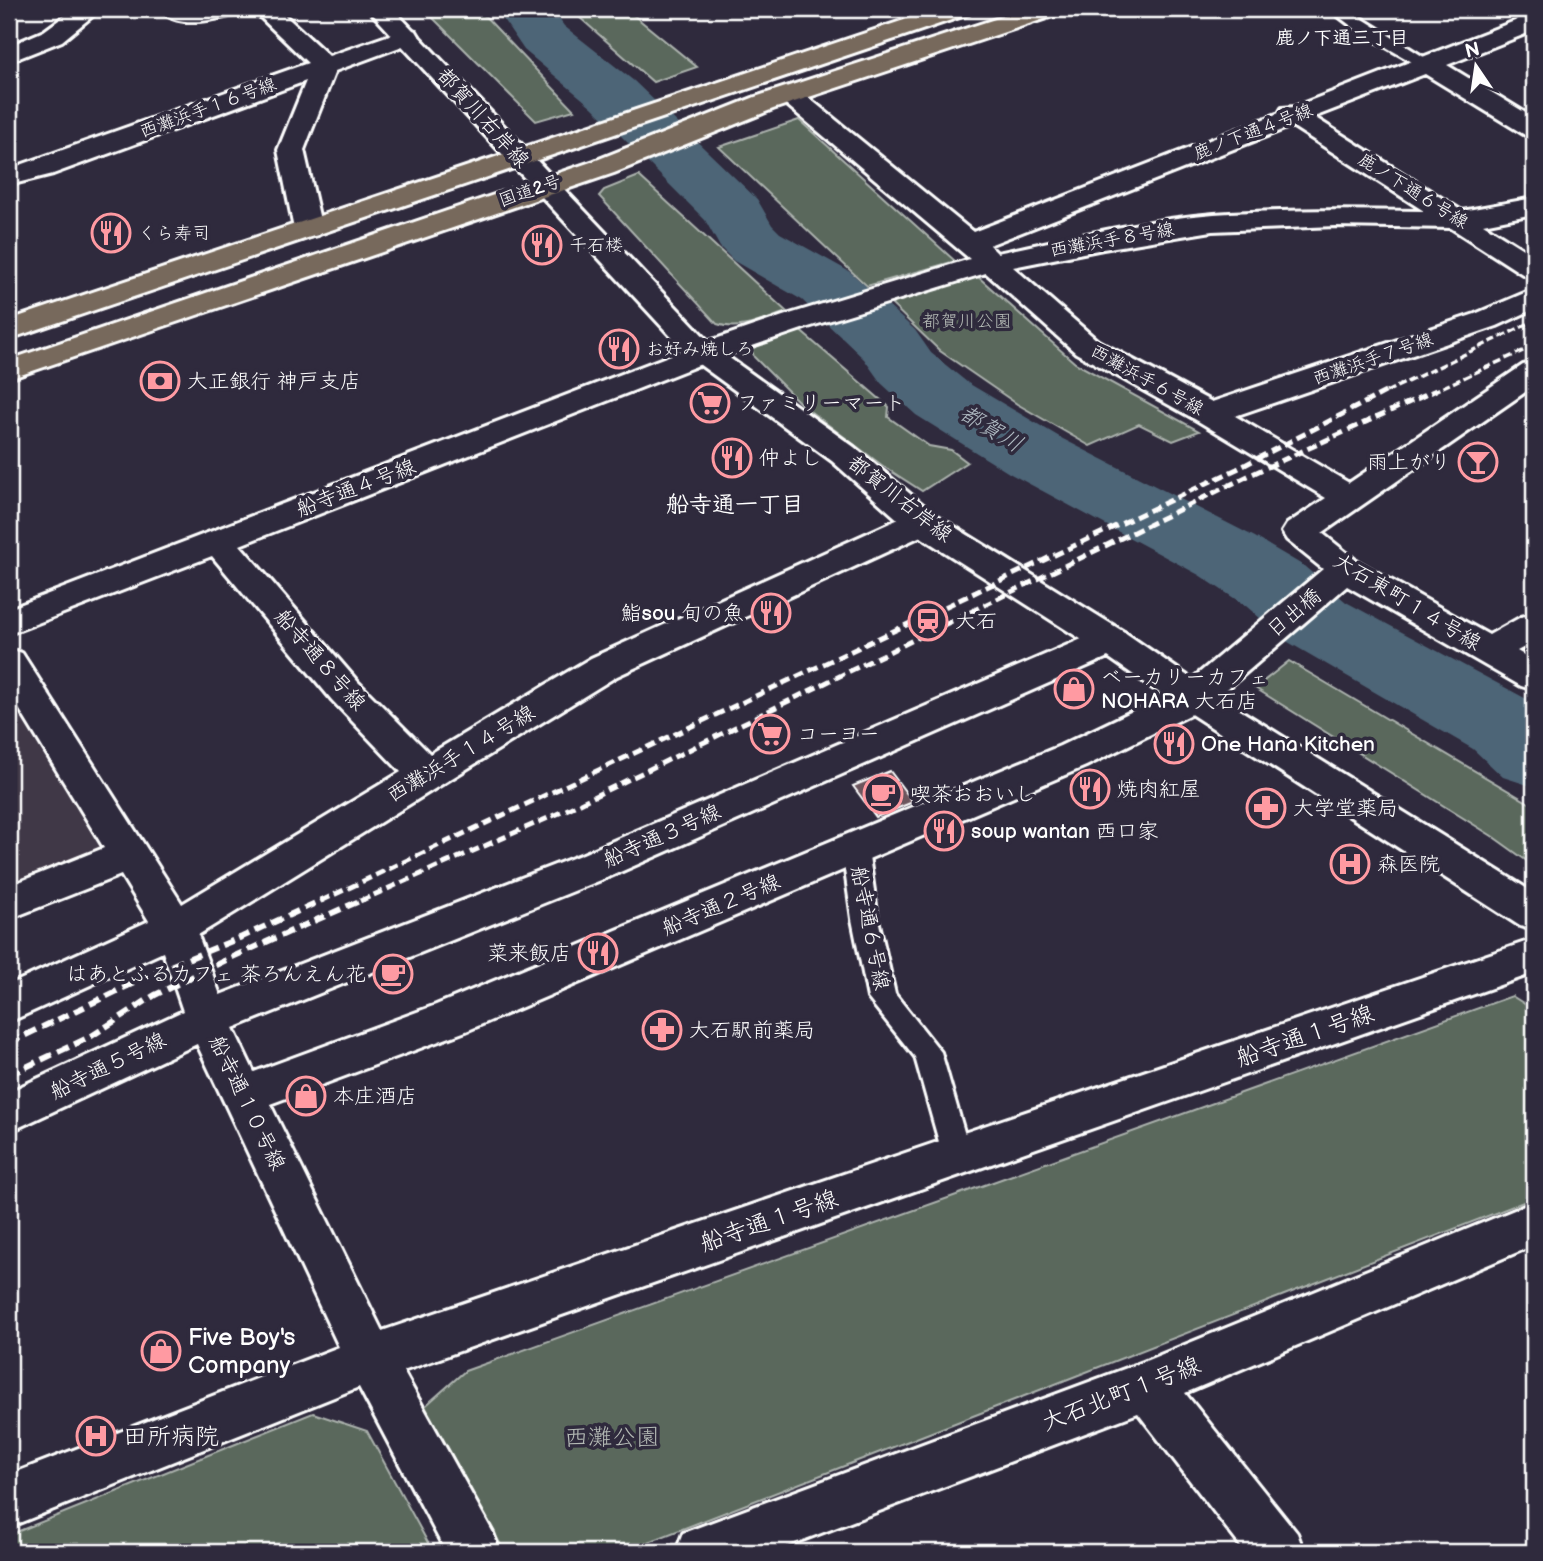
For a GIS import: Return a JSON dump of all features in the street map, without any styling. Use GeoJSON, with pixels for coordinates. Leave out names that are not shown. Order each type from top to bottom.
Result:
{"type":"FeatureCollection","features":[{"type":"Feature","properties":{"kind":"highway","name":"国道2号"},"geometry":{"type":"LineString","coordinates":[[9,330],[960,9]]}},
{"type":"Feature","properties":{"kind":"highway","name":"国道2号"},"geometry":{"type":"LineString","coordinates":[[9,370],[604,167],[777,99],[1050,9]]}},
{"type":"Feature","properties":{"kind":"street"},"geometry":{"type":"LineString","coordinates":[[9,55],[53,36],[89,9]]}},
{"type":"Feature","properties":{"kind":"street"},"geometry":{"type":"LineString","coordinates":[[173,9],[183,14],[230,9]]}},
{"type":"Feature","properties":{"kind":"street"},"geometry":{"type":"LineString","coordinates":[[264,9],[325,65],[291,150],[308,229]]}},
{"type":"Feature","properties":{"kind":"street","name":"都賀川右岸線"},"geometry":{"type":"LineString","coordinates":[[380,9],[703,352],[844,454],[922,522],[1111,640],[1193,698],[1534,914]]}},
{"type":"Feature","properties":{"kind":"street","name":"鹿ノ下通４号線"},"geometry":{"type":"LineString","coordinates":[[979,253],[1292,115],[1524,26],[1534,16]]}},
{"type":"Feature","properties":{"kind":"street","name":"西灘浜手１６号線"},"geometry":{"type":"LineString","coordinates":[[9,177],[43,168],[407,36]]}},
{"type":"Feature","properties":{"kind":"street"},"geometry":{"type":"LineString","coordinates":[[1427,64],[1534,129]]}},
{"type":"Feature","properties":{"kind":"street","name":"西灘浜手６号線"},"geometry":{"type":"LineString","coordinates":[[777,99],[979,253],[1087,347],[1209,414],[1350,498]]}},
{"type":"Feature","properties":{"kind":"street","name":"鹿ノ下通６号線"},"geometry":{"type":"LineString","coordinates":[[1292,115],[1534,269]]}},
{"type":"Feature","properties":{"kind":"street","name":"西灘浜手８号線"},"geometry":{"type":"LineString","coordinates":[[703,352],[794,322],[979,253],[1103,240],[1212,223],[1335,218],[1457,220],[1534,206]]}},
{"type":"Feature","properties":{"kind":"street","name":"西灘浜手７号線"},"geometry":{"type":"LineString","coordinates":[[1209,414],[1486,320],[1534,298]]}},
{"type":"Feature","properties":{"kind":"street","name":"船寺通４号線"},"geometry":{"type":"LineString","coordinates":[[9,622],[703,352]]}},
{"type":"Feature","properties":{"kind":"street"},"geometry":{"type":"LineString","coordinates":[[1350,498],[1534,372]]}},
{"type":"Feature","properties":{"kind":"street","name":"大石東町１４号線"},"geometry":{"type":"LineString","coordinates":[[1350,498],[1299,532],[1337,576],[1488,651],[1534,677]]}},
{"type":"Feature","properties":{"kind":"street","name":"西灘浜手１４号線"},"geometry":{"type":"LineString","coordinates":[[9,1004],[175,928],[604,667],[922,522]]}},
{"type":"Feature","properties":{"kind":"street","name":"船寺通８号線"},"geometry":{"type":"LineString","coordinates":[[218,541],[345,691],[427,775]]}},
{"type":"Feature","properties":{"kind":"street","name":"日出橋"},"geometry":{"type":"LineString","coordinates":[[1193,698],[1337,576]]}},
{"type":"Feature","properties":{"kind":"street"},"geometry":{"type":"LineString","coordinates":[[1488,651],[1534,626]]}},
{"type":"Feature","properties":{"kind":"street","name":"船寺通３号線"},"geometry":{"type":"LineString","coordinates":[[206,1019],[597,865],[1111,640]]}},
{"type":"Feature","properties":{"kind":"street","name":"船寺通１０号線"},"geometry":{"type":"LineString","coordinates":[[9,662],[175,928],[206,1019],[370,1359],[474,1552]]}},
{"type":"Feature","properties":{"kind":"street","name":"船寺通２号線"},"geometry":{"type":"LineString","coordinates":[[243,1095],[451,1018],[1073,757],[1193,698]]}},
{"type":"Feature","properties":{"kind":"street"},"geometry":{"type":"LineString","coordinates":[[9,903],[130,855]]}},
{"type":"Feature","properties":{"kind":"street","name":"船寺通１号線"},"geometry":{"type":"LineString","coordinates":[[9,1501],[370,1359],[1534,956]]}},
{"type":"Feature","properties":{"kind":"street","name":"船寺通５号線"},"geometry":{"type":"LineString","coordinates":[[9,1114],[206,1019]]}},
{"type":"Feature","properties":{"kind":"street","name":"大石北町１号線"},"geometry":{"type":"LineString","coordinates":[[702,1552],[1147,1385],[1534,1223]]}},
{"type":"Feature","properties":{"kind":"street"},"geometry":{"type":"LineString","coordinates":[[1147,1385],[1278,1552]]}},
{"type":"Feature","properties":{"kind":"lane"},"geometry":{"type":"LineString","coordinates":[[1338,9],[1364,28],[1427,64]]}},
{"type":"Feature","properties":{"kind":"lane","name":"船寺通６号線"},"geometry":{"type":"LineString","coordinates":[[855,849],[865,919],[883,998],[927,1052],[957,1156]]}},
{"type":"Feature","properties":{"kind":"shaded area"},"geometry":{"type":"Polygon","coordinates":[[[9,698],[101,849],[9,885],[9,698]]]}},
{"type":"Feature","properties":{"kind":"green space"},"geometry":{"type":"Polygon","coordinates":[[[424,9],[458,9],[482,13],[574,110],[536,121],[424,9]]]}},
{"type":"Feature","properties":{"kind":"green space"},"geometry":{"type":"Polygon","coordinates":[[[570,9],[626,9],[697,67],[653,82],[570,9]]]}},
{"type":"Feature","properties":{"kind":"green space","name":"都賀川公園"},"geometry":{"type":"Polygon","coordinates":[[[799,120],[955,261],[867,286],[719,147],[799,120]]]}},
{"type":"Feature","properties":{"kind":"green space"},"geometry":{"type":"Polygon","coordinates":[[[639,176],[787,312],[743,326],[717,324],[599,196],[604,190],[639,176]]]}},
{"type":"Feature","properties":{"kind":"green space","name":"都賀川公園"},"geometry":{"type":"Polygon","coordinates":[[[976,275],[1075,363],[1199,431],[1173,441],[1139,424],[1090,446],[1017,404],[940,351],[891,304],[976,275]]]}},
{"type":"Feature","properties":{"kind":"green space"},"geometry":{"type":"Polygon","coordinates":[[[797,328],[889,407],[888,417],[929,446],[951,450],[967,462],[922,491],[883,466],[803,406],[754,357],[751,347],[762,339],[797,328]]]}},
{"type":"Feature","properties":{"kind":"green space"},"geometry":{"type":"Polygon","coordinates":[[[1289,661],[1534,806],[1534,866],[1492,836],[1255,688],[1289,661]]]}},
{"type":"Feature","properties":{"kind":"green space","name":"西灘公園"},"geometry":{"type":"Polygon","coordinates":[[[1512,996],[1534,1010],[1534,1198],[623,1552],[505,1552],[423,1408],[465,1371],[1512,996]]]}},
{"type":"Feature","properties":{"kind":"green space"},"geometry":{"type":"Polygon","coordinates":[[[313,1413],[367,1431],[433,1552],[9,1552],[9,1535],[313,1413]]]}},
{"type":"Feature","properties":{"kind":"building","name":"喫茶おおいし"},"geometry":{"type":"Polygon","coordinates":[[[890,771],[913,802],[876,817],[853,786],[890,771]]]}},
{"type":"Feature","properties":{"kind":"waterway","name":"都賀川"},"geometry":{"type":"LineString","coordinates":[[524,9],[544,38],[613,94],[734,213],[743,233],[757,247],[826,286],[890,345],[906,368],[942,399],[1036,456],[1227,556],[1275,586],[1317,622],[1504,726],[1534,754]]}},
{"type":"Feature","properties":{"kind":"railway"},"geometry":{"type":"LineString","coordinates":[[1386,392],[1534,321]]}},
{"type":"Feature","properties":{"kind":"railway"},"geometry":{"type":"LineString","coordinates":[[1432,392],[1534,346]]}},
{"type":"Feature","properties":{"kind":"railway"},"geometry":{"type":"LineString","coordinates":[[321,901],[1237,469],[1389,390]]}},
{"type":"Feature","properties":{"kind":"railway"},"geometry":{"type":"LineString","coordinates":[[360,901],[566,810],[1248,476],[1436,390]]}},
{"type":"Feature","properties":{"kind":"railway"},"geometry":{"type":"LineString","coordinates":[[9,1043],[165,968],[242,937],[324,899]]}},
{"type":"Feature","properties":{"kind":"railway"},"geometry":{"type":"LineString","coordinates":[[9,1075],[90,1037],[155,995],[230,958],[364,899]]}},
{"type":"Feature","properties":{"kind":"place","name":"くら寿司"},"geometry":{"type":"Point","coordinates":[111,233]}},
{"type":"Feature","properties":{"kind":"place","name":"千石楼"},"geometry":{"type":"Point","coordinates":[542,245]}},
{"type":"Feature","properties":{"kind":"place","name":"お好み焼しろ"},"geometry":{"type":"Point","coordinates":[619,349]}},
{"type":"Feature","properties":{"kind":"place","name":"大正銀行 神戸支店"},"geometry":{"type":"Point","coordinates":[160,381]}},
{"type":"Feature","properties":{"kind":"place","name":"ファミリーマート"},"geometry":{"type":"Point","coordinates":[710,403]}},
{"type":"Feature","properties":{"kind":"place","name":"仲よし"},"geometry":{"type":"Point","coordinates":[732,458]}},
{"type":"Feature","properties":{"kind":"place","name":"雨上がり"},"geometry":{"type":"Point","coordinates":[1478,462]}},
{"type":"Feature","properties":{"kind":"place","name":"鮨sou 旬の魚"},"geometry":{"type":"Point","coordinates":[771,613]}},
{"type":"Feature","properties":{"kind":"place","name":"大石"},"geometry":{"type":"Point","coordinates":[928,621]}},
{"type":"Feature","properties":{"kind":"place","name":"ベーカリーカフェ NOHARA 大石店"},"geometry":{"type":"Point","coordinates":[1074,689]}},
{"type":"Feature","properties":{"kind":"place","name":"コーヨー"},"geometry":{"type":"Point","coordinates":[770,734]}},
{"type":"Feature","properties":{"kind":"place","name":"One Hana Kitchen"},"geometry":{"type":"Point","coordinates":[1174,744]}},
{"type":"Feature","properties":{"kind":"place","name":"焼肉紅屋"},"geometry":{"type":"Point","coordinates":[1090,789]}},
{"type":"Feature","properties":{"kind":"place","name":"喫茶おおいし"},"geometry":{"type":"Point","coordinates":[883,794]}},
{"type":"Feature","properties":{"kind":"place","name":"大学堂薬局"},"geometry":{"type":"Point","coordinates":[1266,808]}},
{"type":"Feature","properties":{"kind":"place","name":"soup wantan 西口家"},"geometry":{"type":"Point","coordinates":[944,831]}},
{"type":"Feature","properties":{"kind":"place","name":"森医院"},"geometry":{"type":"Point","coordinates":[1350,864]}},
{"type":"Feature","properties":{"kind":"place","name":"菜来飯店"},"geometry":{"type":"Point","coordinates":[598,953]}},
{"type":"Feature","properties":{"kind":"place","name":"はあとふるカフェ 茶ろんえん花"},"geometry":{"type":"Point","coordinates":[393,974]}},
{"type":"Feature","properties":{"kind":"place","name":"大石駅前薬局"},"geometry":{"type":"Point","coordinates":[662,1030]}},
{"type":"Feature","properties":{"kind":"place","name":"本庄酒店"},"geometry":{"type":"Point","coordinates":[306,1096]}},
{"type":"Feature","properties":{"kind":"place","name":"Five Boy's Company"},"geometry":{"type":"Point","coordinates":[161,1351]}},
{"type":"Feature","properties":{"kind":"place","name":"田所病院"},"geometry":{"type":"Point","coordinates":[96,1436]}},
{"type":"Feature","properties":{"kind":"district","name":"鹿ノ下通三丁目"},"geometry":{"type":"Point","coordinates":[1342,38]}},
{"type":"Feature","properties":{"kind":"district","name":"船寺通一丁目"},"geometry":{"type":"Point","coordinates":[735,505]}}]}
